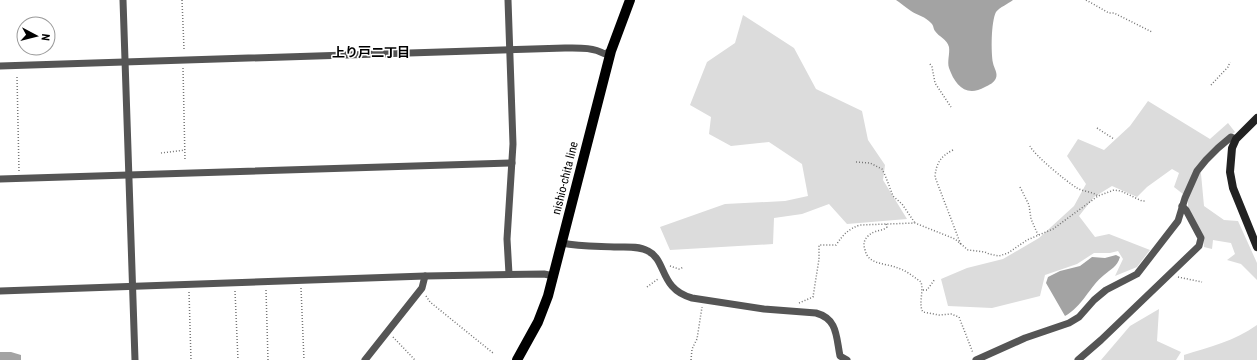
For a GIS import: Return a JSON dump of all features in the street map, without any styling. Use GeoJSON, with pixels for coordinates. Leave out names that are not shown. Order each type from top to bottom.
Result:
{"type":"FeatureCollection","features":[{"type":"Feature","properties":{"kind":"main road","name":"nishio-chita line"},"geometry":{"type":"LineString","coordinates":[[517,360],[538,322],[554,276],[611,51],[630,0]]}},
{"type":"Feature","properties":{"kind":"street"},"geometry":{"type":"LineString","coordinates":[[123,0],[136,360]]}},
{"type":"Feature","properties":{"kind":"street"},"geometry":{"type":"LineString","coordinates":[[508,0],[513,129],[507,239],[509,274]]}},
{"type":"Feature","properties":{"kind":"street"},"geometry":{"type":"LineString","coordinates":[[0,66],[586,48],[599,50],[605,54],[611,51]]}},
{"type":"Feature","properties":{"kind":"street"},"geometry":{"type":"LineString","coordinates":[[1257,118],[1236,139],[1232,148],[1230,172],[1233,188],[1257,247]]}},
{"type":"Feature","properties":{"kind":"street"},"geometry":{"type":"LineString","coordinates":[[974,356],[1069,323],[1079,317],[1094,300],[1106,290],[1137,274],[1178,221],[1182,206],[1197,172],[1206,160],[1226,140],[1231,137],[1236,139]]}},
{"type":"Feature","properties":{"kind":"street"},"geometry":{"type":"LineString","coordinates":[[0,179],[512,163]]}},
{"type":"Feature","properties":{"kind":"street"},"geometry":{"type":"LineString","coordinates":[[1078,360],[1102,340],[1199,246],[1201,238],[1199,233],[1186,210],[1182,206]]}},
{"type":"Feature","properties":{"kind":"street"},"geometry":{"type":"LineString","coordinates":[[562,242],[570,244],[643,249],[653,254],[664,275],[676,291],[684,296],[764,309],[816,313],[823,315],[829,319],[834,326],[840,356],[847,360]]}},
{"type":"Feature","properties":{"kind":"street"},"geometry":{"type":"LineString","coordinates":[[0,291],[425,276],[544,274],[554,276]]}},
{"type":"Feature","properties":{"kind":"street"},"geometry":{"type":"LineString","coordinates":[[365,360],[420,290],[425,276]]}},
{"type":"Feature","properties":{"kind":"path"},"geometry":{"type":"LineString","coordinates":[[182,0],[184,48]]}},
{"type":"Feature","properties":{"kind":"path"},"geometry":{"type":"LineString","coordinates":[[1086,0],[1109,13],[1114,13],[1152,32]]}},
{"type":"Feature","properties":{"kind":"path"},"geometry":{"type":"LineString","coordinates":[[183,60],[186,160]]}},
{"type":"Feature","properties":{"kind":"path"},"geometry":{"type":"LineString","coordinates":[[1211,85],[1230,62]]}},
{"type":"Feature","properties":{"kind":"path"},"geometry":{"type":"LineString","coordinates":[[930,64],[935,83],[951,107]]}},
{"type":"Feature","properties":{"kind":"path"},"geometry":{"type":"LineString","coordinates":[[17,77],[19,178]]}},
{"type":"Feature","properties":{"kind":"path"},"geometry":{"type":"LineString","coordinates":[[1097,128],[1114,139]]}},
{"type":"Feature","properties":{"kind":"path"},"geometry":{"type":"LineString","coordinates":[[1030,146],[1037,154],[1077,188],[1085,192],[1094,193],[1098,196]]}},
{"type":"Feature","properties":{"kind":"path"},"geometry":{"type":"LineString","coordinates":[[161,153],[185,150]]}},
{"type":"Feature","properties":{"kind":"path"},"geometry":{"type":"LineString","coordinates":[[953,150],[943,155],[940,159],[935,171],[935,177],[961,245]]}},
{"type":"Feature","properties":{"kind":"path"},"geometry":{"type":"LineString","coordinates":[[856,162],[870,164],[882,169],[893,196],[902,204],[915,223]]}},
{"type":"Feature","properties":{"kind":"path"},"geometry":{"type":"LineString","coordinates":[[1020,187],[1029,205],[1032,220],[1038,235]]}},
{"type":"Feature","properties":{"kind":"path"},"geometry":{"type":"LineString","coordinates":[[795,312],[797,304],[813,297],[820,259],[819,244],[836,245],[845,232],[852,227],[860,225],[915,223],[950,237],[968,250],[985,252],[999,256],[1008,253],[1027,240],[1053,228],[1098,196],[1114,190],[1121,191],[1142,201],[1146,201]]}},
{"type":"Feature","properties":{"kind":"path"},"geometry":{"type":"LineString","coordinates":[[886,224],[887,227],[885,229],[874,231],[865,240],[864,245],[866,255],[881,264],[896,267],[908,272],[922,282],[923,290],[921,308],[923,312],[939,315],[951,314],[959,317],[974,356]]}},
{"type":"Feature","properties":{"kind":"path"},"geometry":{"type":"LineString","coordinates":[[657,260],[663,258],[674,268],[679,269],[684,267]]}},
{"type":"Feature","properties":{"kind":"path"},"geometry":{"type":"LineString","coordinates":[[647,287],[664,275]]}},
{"type":"Feature","properties":{"kind":"path"},"geometry":{"type":"LineString","coordinates":[[1169,276],[1202,282]]}},
{"type":"Feature","properties":{"kind":"path"},"geometry":{"type":"LineString","coordinates":[[923,290],[927,290],[935,279]]}},
{"type":"Feature","properties":{"kind":"path"},"geometry":{"type":"LineString","coordinates":[[301,281],[304,360]]}},
{"type":"Feature","properties":{"kind":"path"},"geometry":{"type":"LineString","coordinates":[[265,282],[268,360]]}},
{"type":"Feature","properties":{"kind":"path"},"geometry":{"type":"LineString","coordinates":[[234,283],[238,360]]}},
{"type":"Feature","properties":{"kind":"path"},"geometry":{"type":"LineString","coordinates":[[189,284],[191,360]]}},
{"type":"Feature","properties":{"kind":"path"},"geometry":{"type":"LineString","coordinates":[[420,290],[430,302],[493,353]]}},
{"type":"Feature","properties":{"kind":"path"},"geometry":{"type":"LineString","coordinates":[[691,360],[692,349],[697,339],[702,300]]}},
{"type":"Feature","properties":{"kind":"path"},"geometry":{"type":"LineString","coordinates":[[388,331],[415,360]]}},
{"type":"Feature","properties":{"kind":"shaded area"},"geometry":{"type":"Polygon","coordinates":[[[896,0],[1013,0],[998,10],[994,17],[992,30],[992,52],[993,63],[997,74],[994,81],[990,85],[978,90],[972,91],[962,88],[954,80],[949,68],[949,47],[947,42],[934,30],[933,25],[929,21],[911,11],[896,0]]]}},
{"type":"Feature","properties":{"kind":"shaded area"},"geometry":{"type":"Polygon","coordinates":[[[743,15],[794,48],[816,89],[862,111],[868,140],[885,165],[883,180],[907,219],[847,224],[829,204],[802,214],[774,218],[773,244],[670,250],[660,227],[725,204],[785,201],[808,196],[802,164],[769,142],[731,146],[709,134],[711,117],[690,105],[707,62],[735,43],[743,15]]]}},
{"type":"Feature","properties":{"kind":"shaded area"},"geometry":{"type":"Polygon","coordinates":[[[1148,101],[1210,139],[1228,123],[1235,132],[1200,163],[1204,206],[1224,220],[1238,221],[1257,263],[1257,280],[1241,264],[1227,260],[1235,254],[1231,243],[1213,240],[1212,249],[1204,247],[1203,237],[1188,208],[1188,198],[1174,187],[1179,173],[1172,169],[1147,187],[1137,197],[1112,186],[1094,197],[1079,216],[1095,237],[1109,234],[1150,250],[1137,267],[1115,276],[1123,259],[1118,251],[1110,253],[1094,253],[1077,264],[1045,275],[1040,296],[992,308],[948,306],[941,279],[967,268],[1003,259],[1039,238],[1074,206],[1086,184],[1067,156],[1078,139],[1104,150],[1130,126],[1148,101]]]}},
{"type":"Feature","properties":{"kind":"shaded area"},"geometry":{"type":"Polygon","coordinates":[[[1116,255],[1120,257],[1115,266],[1094,285],[1071,312],[1065,316],[1046,283],[1048,277],[1060,271],[1080,266],[1092,257],[1105,258],[1116,255]]]}},
{"type":"Feature","properties":{"kind":"shaded area"},"geometry":{"type":"Polygon","coordinates":[[[1159,309],[1157,341],[1181,352],[1176,360],[1101,360],[1130,326],[1159,309]]]}},
{"type":"Feature","properties":{"kind":"shaded area"},"geometry":{"type":"Polygon","coordinates":[[[1257,325],[1257,360],[1184,360],[1184,355],[1231,339],[1249,331],[1257,325]]]}},
{"type":"Feature","properties":{"kind":"shaded area"},"geometry":{"type":"Polygon","coordinates":[[[0,352],[11,352],[21,355],[21,360],[0,360],[0,352]]]}},
{"type":"Feature","properties":{"kind":"district","name":"上り戸二丁目"},"geometry":{"type":"Point","coordinates":[371,52]}}]}
